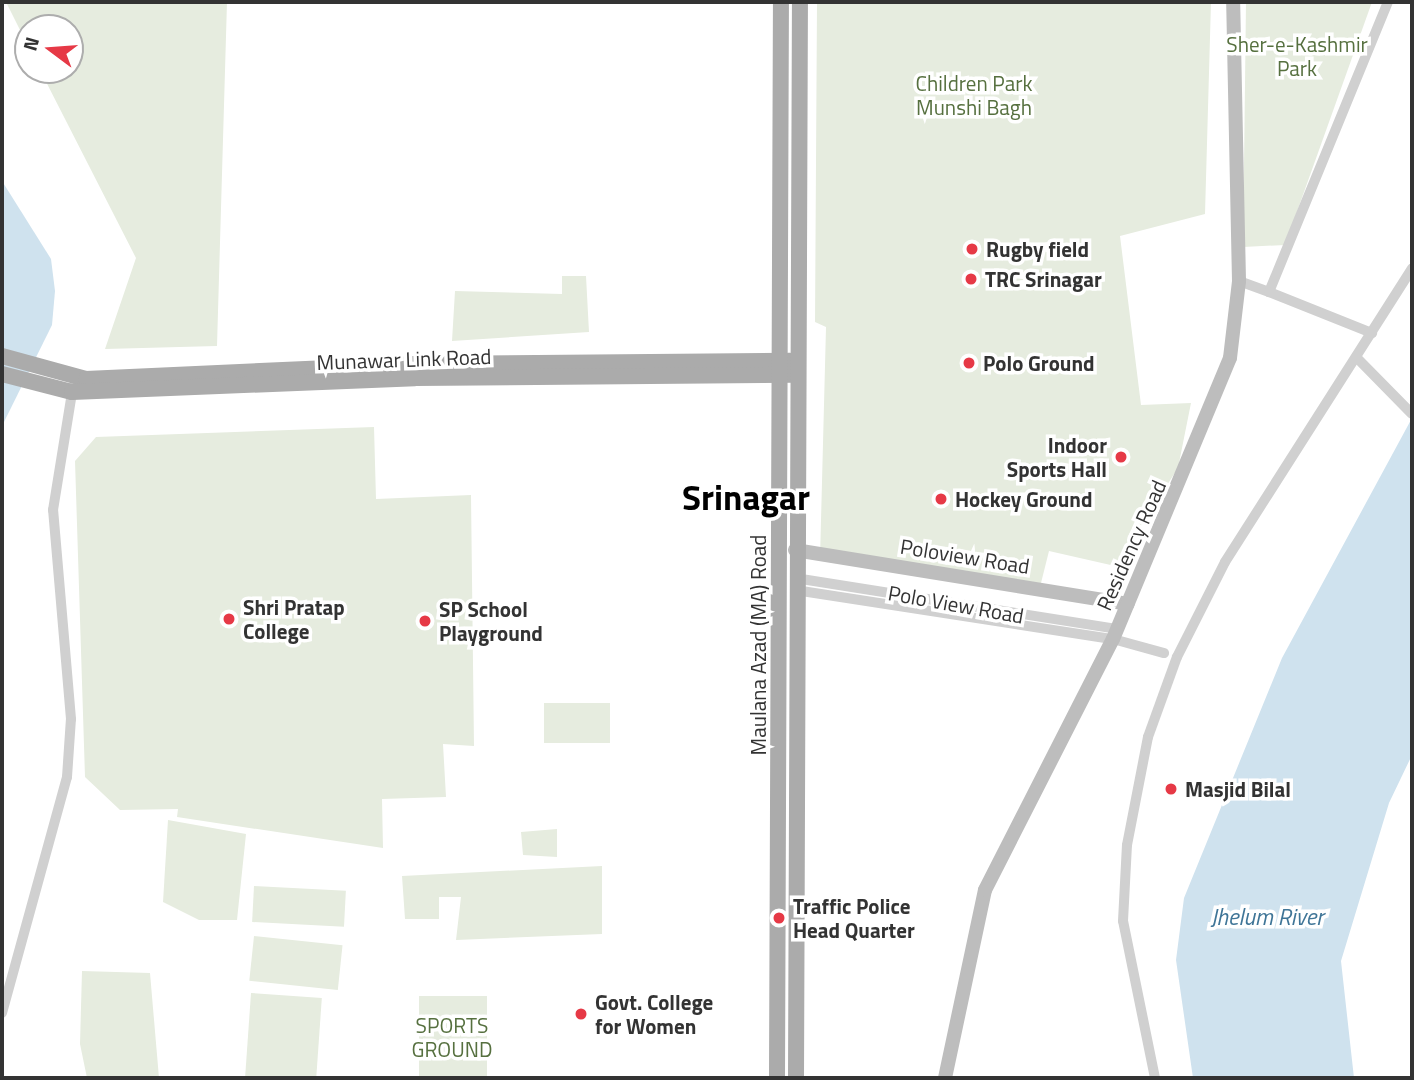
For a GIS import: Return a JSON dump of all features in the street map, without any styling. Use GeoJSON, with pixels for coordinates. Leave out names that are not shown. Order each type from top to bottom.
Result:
{"type":"FeatureCollection","features":[{"type":"Feature","properties":{"kind":"main road","name":"Maulana Azad (MA) Road"},"geometry":{"type":"LineString","coordinates":[[777,1078],[781,2]]}},
{"type":"Feature","properties":{"kind":"main road","name":"Maulana Azad (MA) Road"},"geometry":{"type":"LineString","coordinates":[[796,1078],[795,550],[800,2]]}},
{"type":"Feature","properties":{"kind":"main road","name":"Residency Road"},"geometry":{"type":"LineString","coordinates":[[945,1078],[985,890],[1116,634],[1230,358],[1238,281],[1233,2]]}},
{"type":"Feature","properties":{"kind":"main road"},"geometry":{"type":"LineString","coordinates":[[2,356],[33,377]]}},
{"type":"Feature","properties":{"kind":"main road","name":"Munawar Link Road"},"geometry":{"type":"LineString","coordinates":[[33,377],[73,386],[798,368]]}},
{"type":"Feature","properties":{"kind":"main road"},"geometry":{"type":"LineString","coordinates":[[2,374],[33,377]]}},
{"type":"Feature","properties":{"kind":"main road","name":"Poloview Road"},"geometry":{"type":"LineString","coordinates":[[795,550],[1128,604]]}},
{"type":"Feature","properties":{"kind":"street"},"geometry":{"type":"LineString","coordinates":[[1269,292],[1388,2]]}},
{"type":"Feature","properties":{"kind":"street"},"geometry":{"type":"LineString","coordinates":[[1155,1078],[1123,921],[1126,858],[1148,737],[1171,655],[1225,562],[1412,268]]}},
{"type":"Feature","properties":{"kind":"street"},"geometry":{"type":"LineString","coordinates":[[1238,281],[1373,333]]}},
{"type":"Feature","properties":{"kind":"street"},"geometry":{"type":"LineString","coordinates":[[1357,358],[1412,414]]}},
{"type":"Feature","properties":{"kind":"street"},"geometry":{"type":"LineString","coordinates":[[2,1013],[67,777],[71,719],[53,510],[73,386]]}},
{"type":"Feature","properties":{"kind":"street","name":"Polo View Road"},"geometry":{"type":"LineString","coordinates":[[795,584],[1116,634],[1171,655]]}},
{"type":"Feature","properties":{"kind":"green space"},"geometry":{"type":"Polygon","coordinates":[[[6,2],[227,2],[217,346],[105,349],[136,258],[47,84],[84,84],[84,14],[14,14],[14,18],[6,2]]]}},
{"type":"Feature","properties":{"kind":"green space","name":"TRC Srinagar"},"geometry":{"type":"Polygon","coordinates":[[[817,2],[1211,2],[1205,214],[1120,236],[1141,405],[1191,403],[1178,468],[1115,566],[1049,551],[1039,591],[820,559],[826,327],[815,322],[817,2]]]}},
{"type":"Feature","properties":{"kind":"green space","name":"Sher-e-Kashmir Park"},"geometry":{"type":"Polygon","coordinates":[[[1246,2],[1372,2],[1285,245],[1243,247],[1246,2]]]}},
{"type":"Feature","properties":{"kind":"green space"},"geometry":{"type":"Polygon","coordinates":[[[562,276],[586,276],[589,332],[452,341],[455,291],[562,294],[562,276]]]}},
{"type":"Feature","properties":{"kind":"green space"},"geometry":{"type":"Polygon","coordinates":[[[374,427],[376,499],[471,495],[474,746],[443,744],[446,797],[382,799],[383,848],[177,817],[178,809],[120,810],[85,777],[75,461],[96,437],[374,427]]]}},
{"type":"Feature","properties":{"kind":"green space"},"geometry":{"type":"Polygon","coordinates":[[[544,703],[610,703],[610,743],[544,743],[544,703]]]}},
{"type":"Feature","properties":{"kind":"green space"},"geometry":{"type":"Polygon","coordinates":[[[168,820],[246,834],[237,920],[199,920],[163,902],[168,820]]]}},
{"type":"Feature","properties":{"kind":"green space"},"geometry":{"type":"Polygon","coordinates":[[[557,829],[557,857],[523,855],[521,832],[557,829]]]}},
{"type":"Feature","properties":{"kind":"green space"},"geometry":{"type":"Polygon","coordinates":[[[602,866],[602,934],[456,940],[461,897],[439,897],[439,919],[405,919],[402,876],[602,866]]]}},
{"type":"Feature","properties":{"kind":"green space"},"geometry":{"type":"Polygon","coordinates":[[[254,886],[346,891],[344,927],[252,922],[254,886]]]}},
{"type":"Feature","properties":{"kind":"green space"},"geometry":{"type":"Polygon","coordinates":[[[254,936],[343,945],[338,990],[249,981],[254,936]]]}},
{"type":"Feature","properties":{"kind":"green space"},"geometry":{"type":"Polygon","coordinates":[[[82,971],[150,973],[159,1078],[87,1078],[80,1044],[82,971]]]}},
{"type":"Feature","properties":{"kind":"green space"},"geometry":{"type":"Polygon","coordinates":[[[251,993],[322,998],[316,1078],[245,1078],[251,993]]]}},
{"type":"Feature","properties":{"kind":"green space","name":"SPORTS GROUND"},"geometry":{"type":"Polygon","coordinates":[[[419,996],[487,996],[487,1078],[419,1078],[419,996]]]}},
{"type":"Feature","properties":{"kind":"water"},"geometry":{"type":"Polygon","coordinates":[[[2,181],[51,259],[55,291],[52,325],[2,426],[2,181]]]}},
{"type":"Feature","properties":{"kind":"water","name":"Jhelum River"},"geometry":{"type":"Polygon","coordinates":[[[1412,418],[1412,755],[1389,803],[1341,961],[1354,1078],[1193,1078],[1176,960],[1184,898],[1282,658],[1412,418]]]}},
{"type":"Feature","properties":{"kind":"place","name":"Rugby field"},"geometry":{"type":"Point","coordinates":[972,249]}},
{"type":"Feature","properties":{"kind":"place","name":"TRC Srinagar"},"geometry":{"type":"Point","coordinates":[971,279]}},
{"type":"Feature","properties":{"kind":"place","name":"Polo Ground"},"geometry":{"type":"Point","coordinates":[969,363]}},
{"type":"Feature","properties":{"kind":"place","name":"Indoor Sports Hall"},"geometry":{"type":"Point","coordinates":[1121,457]}},
{"type":"Feature","properties":{"kind":"place","name":"Hockey Ground"},"geometry":{"type":"Point","coordinates":[941,499]}},
{"type":"Feature","properties":{"kind":"place","name":"Shri Pratap College"},"geometry":{"type":"Point","coordinates":[229,619]}},
{"type":"Feature","properties":{"kind":"place","name":"SP School Playground"},"geometry":{"type":"Point","coordinates":[425,621]}},
{"type":"Feature","properties":{"kind":"place","name":"Masjid Bilal"},"geometry":{"type":"Point","coordinates":[1171,789]}},
{"type":"Feature","properties":{"kind":"place","name":"Traffic Police Head Quarter"},"geometry":{"type":"Point","coordinates":[779,918]}},
{"type":"Feature","properties":{"kind":"place","name":"Govt. College for Women"},"geometry":{"type":"Point","coordinates":[581,1014]}},
{"type":"Feature","properties":{"kind":"district","name":"Srinagar"},"geometry":{"type":"Point","coordinates":[746,497]}},
{"type":"Feature","properties":{"kind":"park label","name":"Children Park Munshi Bagh"},"geometry":{"type":"Point","coordinates":[974,95]}}]}
